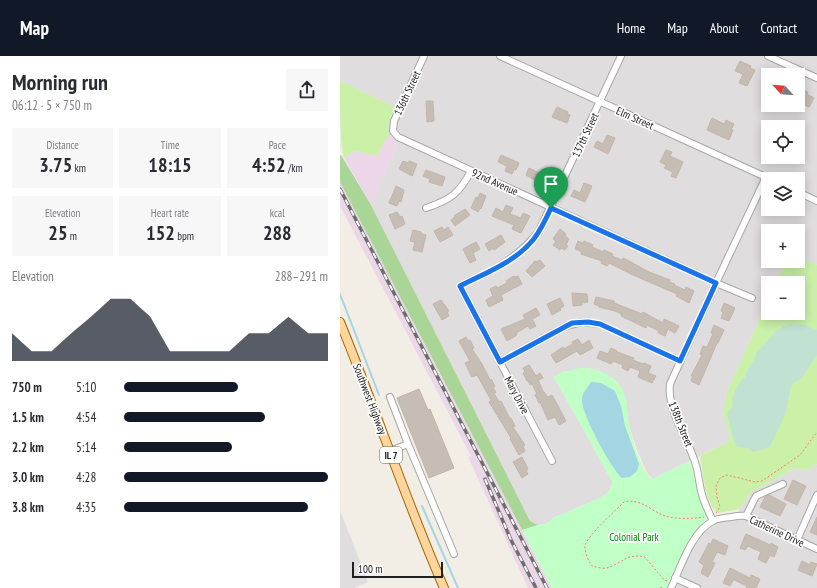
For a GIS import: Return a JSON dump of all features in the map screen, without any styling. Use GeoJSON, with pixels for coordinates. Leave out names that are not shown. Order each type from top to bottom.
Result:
{"type":"FeatureCollection","features":[{"type":"Feature","properties":{"kind":"main road","name":"Southwest Highway"},"geometry":{"type":"LineString","coordinates":[[340,322],[363,378],[427,550],[444,588]]}},
{"type":"Feature","properties":{"kind":"street","name":"136th Street"},"geometry":{"type":"LineString","coordinates":[[394,131],[393,126],[396,116],[424,56]]}},
{"type":"Feature","properties":{"kind":"street","name":"Elm Street"},"geometry":{"type":"LineString","coordinates":[[500,56],[761,175]]}},
{"type":"Feature","properties":{"kind":"street","name":"137th Street"},"geometry":{"type":"LineString","coordinates":[[460,286],[505,263],[532,241],[539,231],[621,56]]}},
{"type":"Feature","properties":{"kind":"street"},"geometry":{"type":"LineString","coordinates":[[768,56],[817,78]]}},
{"type":"Feature","properties":{"kind":"street","name":"92nd Avenue"},"geometry":{"type":"LineString","coordinates":[[394,131],[400,139],[752,298]]}},
{"type":"Feature","properties":{"kind":"street"},"geometry":{"type":"LineString","coordinates":[[426,208],[447,200],[454,195],[464,184],[471,171]]}},
{"type":"Feature","properties":{"kind":"street","name":"138th Street"},"geometry":{"type":"LineString","coordinates":[[712,518],[703,498],[696,464],[672,406],[670,399],[670,384],[716,283],[761,192]]}},
{"type":"Feature","properties":{"kind":"street"},"geometry":{"type":"LineString","coordinates":[[805,195],[817,201]]}},
{"type":"Feature","properties":{"kind":"street","name":"Mary Drive"},"geometry":{"type":"LineString","coordinates":[[460,286],[552,461]]}},
{"type":"Feature","properties":{"kind":"street"},"geometry":{"type":"LineString","coordinates":[[500,362],[566,326],[582,322],[600,324],[680,361]]}},
{"type":"Feature","properties":{"kind":"street"},"geometry":{"type":"LineString","coordinates":[[390,397],[454,554]]}},
{"type":"Feature","properties":{"kind":"street"},"geometry":{"type":"LineString","coordinates":[[390,451],[408,444]]}},
{"type":"Feature","properties":{"kind":"street"},"geometry":{"type":"LineString","coordinates":[[746,516],[756,496],[783,484]]}},
{"type":"Feature","properties":{"kind":"street"},"geometry":{"type":"LineString","coordinates":[[797,540],[817,495]]}},
{"type":"Feature","properties":{"kind":"street","name":"Catherine Drive"},"geometry":{"type":"LineString","coordinates":[[712,518],[746,516],[817,549]]}},
{"type":"Feature","properties":{"kind":"street"},"geometry":{"type":"LineString","coordinates":[[697,588],[673,583],[696,534],[712,518]]}},
{"type":"Feature","properties":{"kind":"path"},"geometry":{"type":"LineString","coordinates":[[673,583],[664,580],[645,557],[637,555],[630,556],[606,568],[592,566],[587,559],[585,545],[590,536],[624,502],[631,500],[638,501],[666,516],[712,518],[720,507],[716,486],[720,478],[727,475],[754,482],[762,481],[800,455],[817,432]]}},
{"type":"Feature","properties":{"kind":"shaded area"},"geometry":{"type":"Polygon","coordinates":[[[340,56],[817,56],[817,265],[805,260],[805,224],[761,224],[761,268],[782,268],[779,276],[761,276],[761,316],[727,392],[723,413],[731,440],[653,479],[647,473],[629,426],[626,399],[611,377],[597,370],[588,368],[562,372],[554,377],[612,481],[612,484],[609,491],[602,497],[553,518],[546,524],[538,525],[530,521],[371,205],[398,143],[389,135],[388,126],[395,107],[340,81],[340,56]]]}},
{"type":"Feature","properties":{"kind":"shaded area"},"geometry":{"type":"Polygon","coordinates":[[[389,135],[398,143],[371,205],[344,158],[356,151],[377,156],[389,135]]]}},
{"type":"Feature","properties":{"kind":"shaded area"},"geometry":{"type":"Polygon","coordinates":[[[340,182],[552,588],[528,588],[468,457],[471,456],[340,206],[340,182]]]}},
{"type":"Feature","properties":{"kind":"shaded area"},"geometry":{"type":"Polygon","coordinates":[[[817,464],[817,588],[673,588],[698,538],[702,533],[720,522],[737,519],[739,509],[751,492],[795,468],[807,470],[817,464]]]}},
{"type":"Feature","properties":{"kind":"shaded area"},"geometry":{"type":"Polygon","coordinates":[[[340,510],[368,582],[354,588],[340,588],[340,510]]]}},
{"type":"Feature","properties":{"kind":"green space"},"geometry":{"type":"Polygon","coordinates":[[[340,81],[395,107],[388,126],[389,135],[377,156],[356,151],[344,158],[341,134],[340,81]]]}},
{"type":"Feature","properties":{"kind":"green space"},"geometry":{"type":"Polygon","coordinates":[[[341,155],[371,205],[530,521],[538,525],[522,530],[340,182],[341,155]]]}},
{"type":"Feature","properties":{"kind":"green space"},"geometry":{"type":"Polygon","coordinates":[[[805,260],[817,265],[817,464],[807,470],[795,468],[751,492],[739,509],[719,513],[714,509],[708,496],[700,456],[731,440],[723,413],[727,392],[761,316],[761,320],[805,320],[805,276],[779,276],[782,268],[805,268],[805,260]]]}},
{"type":"Feature","properties":{"kind":"green space"},"geometry":{"type":"Polygon","coordinates":[[[790,324],[805,325],[817,330],[817,355],[802,378],[791,385],[786,412],[770,447],[753,452],[748,448],[737,447],[727,413],[733,407],[732,403],[735,390],[746,376],[747,370],[755,358],[757,351],[764,346],[777,330],[790,324]]]}},
{"type":"Feature","properties":{"kind":"green space","name":"Colonial Park"},"geometry":{"type":"Polygon","coordinates":[[[580,368],[588,368],[603,372],[615,380],[620,386],[626,400],[628,422],[634,445],[642,466],[649,477],[653,479],[690,461],[699,497],[707,518],[691,536],[666,588],[552,588],[522,530],[546,524],[553,518],[602,497],[609,491],[612,484],[612,481],[554,377],[562,372],[580,368]]]}},
{"type":"Feature","properties":{"kind":"water"},"geometry":{"type":"Polygon","coordinates":[[[591,382],[601,383],[615,391],[621,406],[625,426],[639,464],[637,471],[630,477],[622,478],[617,472],[597,440],[586,415],[582,398],[591,382]]]}},
{"type":"Feature","properties":{"kind":"building"},"geometry":{"type":"Polygon","coordinates":[[[740,61],[751,66],[750,68],[755,70],[747,86],[739,83],[743,74],[735,71],[740,61]]]}},
{"type":"Feature","properties":{"kind":"building"},"geometry":{"type":"Polygon","coordinates":[[[805,91],[808,92],[807,94],[814,98],[809,107],[805,105],[805,91]]]}},
{"type":"Feature","properties":{"kind":"building"},"geometry":{"type":"Polygon","coordinates":[[[426,101],[433,101],[434,121],[427,122],[426,101]]]}},
{"type":"Feature","properties":{"kind":"building"},"geometry":{"type":"Polygon","coordinates":[[[557,107],[568,112],[567,114],[570,115],[567,123],[552,117],[557,107]]]}},
{"type":"Feature","properties":{"kind":"building"},"geometry":{"type":"Polygon","coordinates":[[[712,118],[724,124],[726,120],[734,124],[729,140],[707,130],[712,118]]]}},
{"type":"Feature","properties":{"kind":"building"},"geometry":{"type":"Polygon","coordinates":[[[607,135],[615,138],[608,154],[594,147],[597,141],[603,144],[607,135]]]}},
{"type":"Feature","properties":{"kind":"building"},"geometry":{"type":"Polygon","coordinates":[[[666,150],[672,152],[670,156],[683,162],[676,178],[671,176],[673,172],[664,168],[666,165],[660,162],[666,150]]]}},
{"type":"Feature","properties":{"kind":"building"},"geometry":{"type":"Polygon","coordinates":[[[501,155],[519,163],[516,170],[514,169],[512,174],[505,171],[507,166],[498,162],[501,155]]]}},
{"type":"Feature","properties":{"kind":"building"},"geometry":{"type":"Polygon","coordinates":[[[403,161],[408,163],[409,161],[417,164],[412,176],[399,169],[403,161]]]}},
{"type":"Feature","properties":{"kind":"building"},"geometry":{"type":"Polygon","coordinates":[[[529,168],[548,177],[545,182],[533,179],[526,175],[529,168]]]}},
{"type":"Feature","properties":{"kind":"building"},"geometry":{"type":"Polygon","coordinates":[[[426,170],[445,177],[442,186],[429,182],[430,179],[423,176],[426,170]]]}},
{"type":"Feature","properties":{"kind":"building"},"geometry":{"type":"Polygon","coordinates":[[[584,183],[592,186],[585,202],[571,196],[574,190],[580,193],[584,183]]]}},
{"type":"Feature","properties":{"kind":"building"},"geometry":{"type":"Polygon","coordinates":[[[396,186],[404,190],[401,202],[399,201],[397,206],[389,203],[396,186]]]}},
{"type":"Feature","properties":{"kind":"building"},"geometry":{"type":"Polygon","coordinates":[[[480,193],[486,196],[481,209],[480,208],[478,212],[471,208],[476,197],[478,198],[480,193]]]}},
{"type":"Feature","properties":{"kind":"building"},"geometry":{"type":"Polygon","coordinates":[[[506,205],[513,208],[510,214],[521,218],[523,213],[530,216],[521,233],[512,229],[514,225],[492,216],[496,208],[503,212],[506,205]]]}},
{"type":"Feature","properties":{"kind":"building"},"geometry":{"type":"Polygon","coordinates":[[[465,209],[470,215],[455,226],[451,220],[455,217],[454,216],[465,209]]]}},
{"type":"Feature","properties":{"kind":"building"},"geometry":{"type":"Polygon","coordinates":[[[397,212],[400,217],[402,216],[405,224],[395,229],[389,215],[397,212]]]}},
{"type":"Feature","properties":{"kind":"building"},"geometry":{"type":"Polygon","coordinates":[[[442,227],[444,230],[448,227],[453,235],[440,242],[434,231],[442,227]]]}},
{"type":"Feature","properties":{"kind":"building"},"geometry":{"type":"Polygon","coordinates":[[[560,229],[569,239],[566,245],[568,246],[565,250],[561,248],[560,250],[553,245],[556,241],[553,239],[560,229]]]}},
{"type":"Feature","properties":{"kind":"building"},"geometry":{"type":"Polygon","coordinates":[[[413,230],[426,235],[422,252],[413,250],[415,242],[410,241],[413,230]]]}},
{"type":"Feature","properties":{"kind":"building"},"geometry":{"type":"Polygon","coordinates":[[[501,235],[505,242],[494,250],[493,248],[489,251],[485,244],[501,235]]]}},
{"type":"Feature","properties":{"kind":"building"},"geometry":{"type":"Polygon","coordinates":[[[578,241],[583,243],[584,241],[593,245],[592,247],[603,252],[604,250],[613,254],[612,256],[622,260],[623,258],[649,272],[670,280],[669,282],[685,290],[686,287],[694,291],[689,303],[676,296],[677,294],[609,263],[607,266],[601,263],[602,261],[581,254],[582,252],[575,249],[578,241]]]}},
{"type":"Feature","properties":{"kind":"building"},"geometry":{"type":"Polygon","coordinates":[[[476,242],[480,249],[473,253],[476,260],[470,263],[463,249],[476,242]]]}},
{"type":"Feature","properties":{"kind":"building"},"geometry":{"type":"Polygon","coordinates":[[[540,260],[545,266],[532,277],[526,271],[535,261],[540,260]]]}},
{"type":"Feature","properties":{"kind":"building"},"geometry":{"type":"Polygon","coordinates":[[[514,276],[518,276],[522,284],[501,295],[503,300],[489,307],[486,300],[493,296],[490,289],[496,286],[497,288],[507,283],[506,281],[514,276]]]}},
{"type":"Feature","properties":{"kind":"building"},"geometry":{"type":"Polygon","coordinates":[[[572,293],[587,294],[588,302],[582,303],[582,305],[573,306],[572,293]]]}},
{"type":"Feature","properties":{"kind":"building"},"geometry":{"type":"Polygon","coordinates":[[[596,297],[614,301],[614,303],[642,314],[643,312],[663,323],[664,319],[679,326],[675,333],[668,329],[665,336],[647,325],[646,328],[621,316],[622,314],[599,307],[594,304],[596,297]]]}},
{"type":"Feature","properties":{"kind":"building"},"geometry":{"type":"Polygon","coordinates":[[[560,298],[564,306],[560,308],[561,310],[552,315],[547,304],[560,298]]]}},
{"type":"Feature","properties":{"kind":"building"},"geometry":{"type":"Polygon","coordinates":[[[441,300],[449,311],[447,312],[449,316],[442,320],[433,304],[441,300]]]}},
{"type":"Feature","properties":{"kind":"building"},"geometry":{"type":"Polygon","coordinates":[[[724,303],[735,308],[729,321],[721,318],[723,312],[721,311],[724,303]]]}},
{"type":"Feature","properties":{"kind":"building"},"geometry":{"type":"Polygon","coordinates":[[[536,308],[540,315],[532,319],[536,326],[530,329],[528,326],[516,333],[517,335],[507,341],[501,329],[525,319],[523,315],[536,308]]]}},
{"type":"Feature","properties":{"kind":"building"},"geometry":{"type":"Polygon","coordinates":[[[714,325],[724,330],[699,385],[691,381],[693,376],[691,376],[702,355],[700,354],[703,346],[707,347],[713,334],[711,333],[714,325]]]}},
{"type":"Feature","properties":{"kind":"building"},"geometry":{"type":"Polygon","coordinates":[[[466,337],[468,341],[470,340],[474,348],[472,349],[495,386],[493,388],[496,392],[494,393],[499,402],[501,401],[515,426],[513,427],[525,445],[523,446],[525,451],[519,455],[510,439],[511,438],[489,402],[491,400],[477,375],[472,377],[465,363],[470,361],[459,341],[466,337]]]}},
{"type":"Feature","properties":{"kind":"building"},"geometry":{"type":"Polygon","coordinates":[[[578,339],[582,345],[589,340],[593,348],[580,355],[577,351],[556,363],[551,355],[563,347],[564,349],[573,344],[572,342],[578,339]]]}},
{"type":"Feature","properties":{"kind":"building"},"geometry":{"type":"Polygon","coordinates":[[[611,348],[617,352],[634,358],[633,360],[651,366],[648,373],[656,376],[652,383],[638,377],[640,371],[630,367],[628,371],[622,368],[623,365],[613,361],[611,364],[597,358],[600,351],[608,354],[611,348]]]}},
{"type":"Feature","properties":{"kind":"building"},"geometry":{"type":"Polygon","coordinates":[[[529,365],[536,376],[540,373],[543,378],[538,380],[543,391],[548,397],[552,395],[566,421],[559,425],[555,417],[548,420],[540,402],[539,403],[535,395],[537,394],[532,384],[530,385],[523,373],[525,372],[523,368],[529,365]]]}},
{"type":"Feature","properties":{"kind":"building"},"geometry":{"type":"Polygon","coordinates":[[[419,389],[428,410],[430,409],[454,468],[429,478],[397,398],[419,389]]]}},
{"type":"Feature","properties":{"kind":"building"},"geometry":{"type":"Polygon","coordinates":[[[522,457],[528,469],[526,470],[528,474],[522,478],[513,462],[522,457]]]}},
{"type":"Feature","properties":{"kind":"building"},"geometry":{"type":"Polygon","coordinates":[[[793,480],[806,486],[797,505],[784,499],[793,480]]]}},
{"type":"Feature","properties":{"kind":"building"},"geometry":{"type":"Polygon","coordinates":[[[769,495],[786,504],[780,516],[760,507],[765,497],[769,495]]]}},
{"type":"Feature","properties":{"kind":"building"},"geometry":{"type":"Polygon","coordinates":[[[817,517],[817,535],[810,532],[817,517]]]}},
{"type":"Feature","properties":{"kind":"building"},"geometry":{"type":"Polygon","coordinates":[[[746,534],[778,547],[774,557],[770,555],[766,563],[758,559],[761,552],[748,546],[745,550],[740,548],[746,534]]]}},
{"type":"Feature","properties":{"kind":"building"},"geometry":{"type":"Polygon","coordinates":[[[713,539],[728,546],[725,555],[717,552],[712,562],[715,563],[708,577],[701,573],[704,565],[699,562],[709,543],[711,544],[713,539]]]}},
{"type":"Feature","properties":{"kind":"building"},"geometry":{"type":"Polygon","coordinates":[[[802,561],[810,565],[811,562],[817,564],[812,576],[798,570],[802,561]]]}},
{"type":"Feature","properties":{"kind":"building"},"geometry":{"type":"Polygon","coordinates":[[[730,568],[750,578],[751,575],[760,579],[756,588],[746,588],[747,586],[734,580],[730,586],[723,583],[730,568]]]}},
{"type":"Feature","properties":{"kind":"waterway"},"geometry":{"type":"LineString","coordinates":[[340,294],[379,395]]}},
{"type":"Feature","properties":{"kind":"waterway"},"geometry":{"type":"LineString","coordinates":[[422,506],[458,588]]}},
{"type":"Feature","properties":{"kind":"railway"},"geometry":{"type":"LineString","coordinates":[[340,189],[547,588]]}},
{"type":"Feature","properties":{"kind":"railway"},"geometry":{"type":"LineString","coordinates":[[485,479],[511,540],[536,588]]}},
{"type":"Feature","properties":{"kind":"route"},"geometry":{"type":"LineString","coordinates":[[551,208],[716,283],[680,361],[600,324],[582,322],[572,323],[500,362],[460,286],[505,263],[522,250],[532,241],[539,231],[551,208]]}}]}
